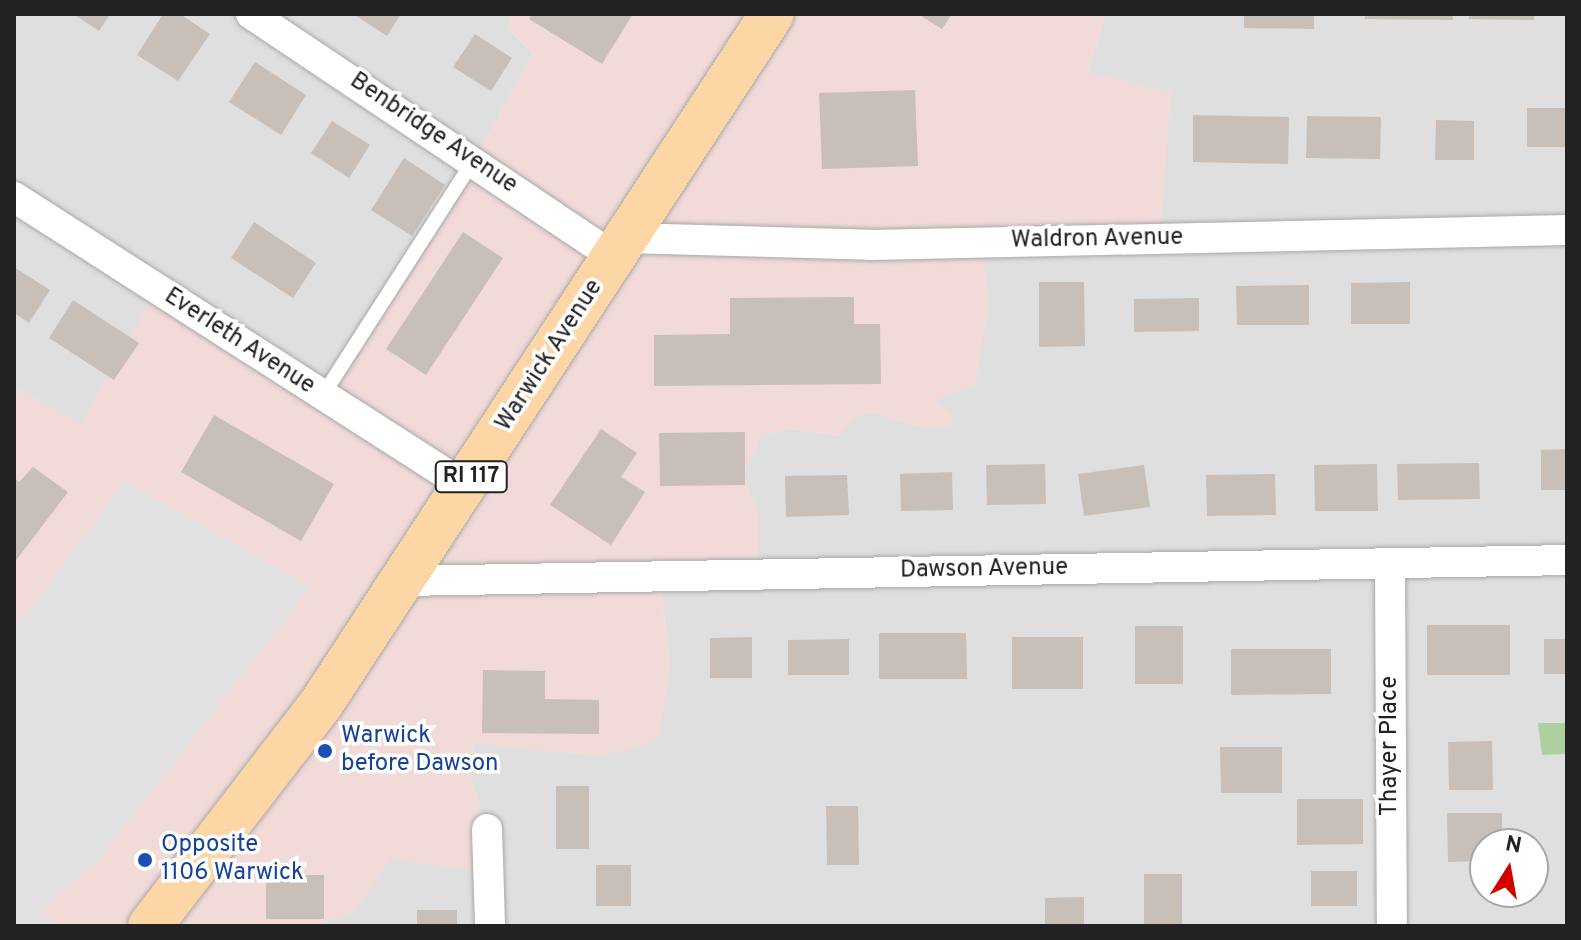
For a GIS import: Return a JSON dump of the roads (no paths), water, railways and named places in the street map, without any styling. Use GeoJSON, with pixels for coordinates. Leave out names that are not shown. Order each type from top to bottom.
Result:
{"type":"FeatureCollection","features":[{"type":"Feature","properties":{"kind":"main road","name":"Warwick Avenue"},"geometry":{"type":"LineString","coordinates":[[150,926],[321,704],[772,14]]}},
{"type":"Feature","properties":{"kind":"street","name":"Benbridge Avenue"},"geometry":{"type":"LineString","coordinates":[[251,14],[473,161],[620,248]]}},
{"type":"Feature","properties":{"kind":"street","name":"Everleth Avenue"},"geometry":{"type":"LineString","coordinates":[[14,197],[465,486]]}},
{"type":"Feature","properties":{"kind":"street","name":"Waldron Avenue"},"geometry":{"type":"LineString","coordinates":[[620,248],[1567,230]]}},
{"type":"Feature","properties":{"kind":"street","name":"Dawson Avenue"},"geometry":{"type":"LineString","coordinates":[[402,581],[1390,566],[1567,560]]}},
{"type":"Feature","properties":{"kind":"street","name":"Thayer Place"},"geometry":{"type":"LineString","coordinates":[[1390,566],[1392,926]]}},
{"type":"Feature","properties":{"kind":"street"},"geometry":{"type":"LineString","coordinates":[[487,829],[490,926]]}},
{"type":"Feature","properties":{"kind":"lane"},"geometry":{"type":"LineString","coordinates":[[323,395],[473,161]]}},
{"type":"Feature","properties":{"kind":"place","name":"Warwick before Dawson"},"geometry":{"type":"Point","coordinates":[325,751]}},
{"type":"Feature","properties":{"kind":"place","name":"Opposite 1106 Warwick"},"geometry":{"type":"Point","coordinates":[145,860]}}]}
